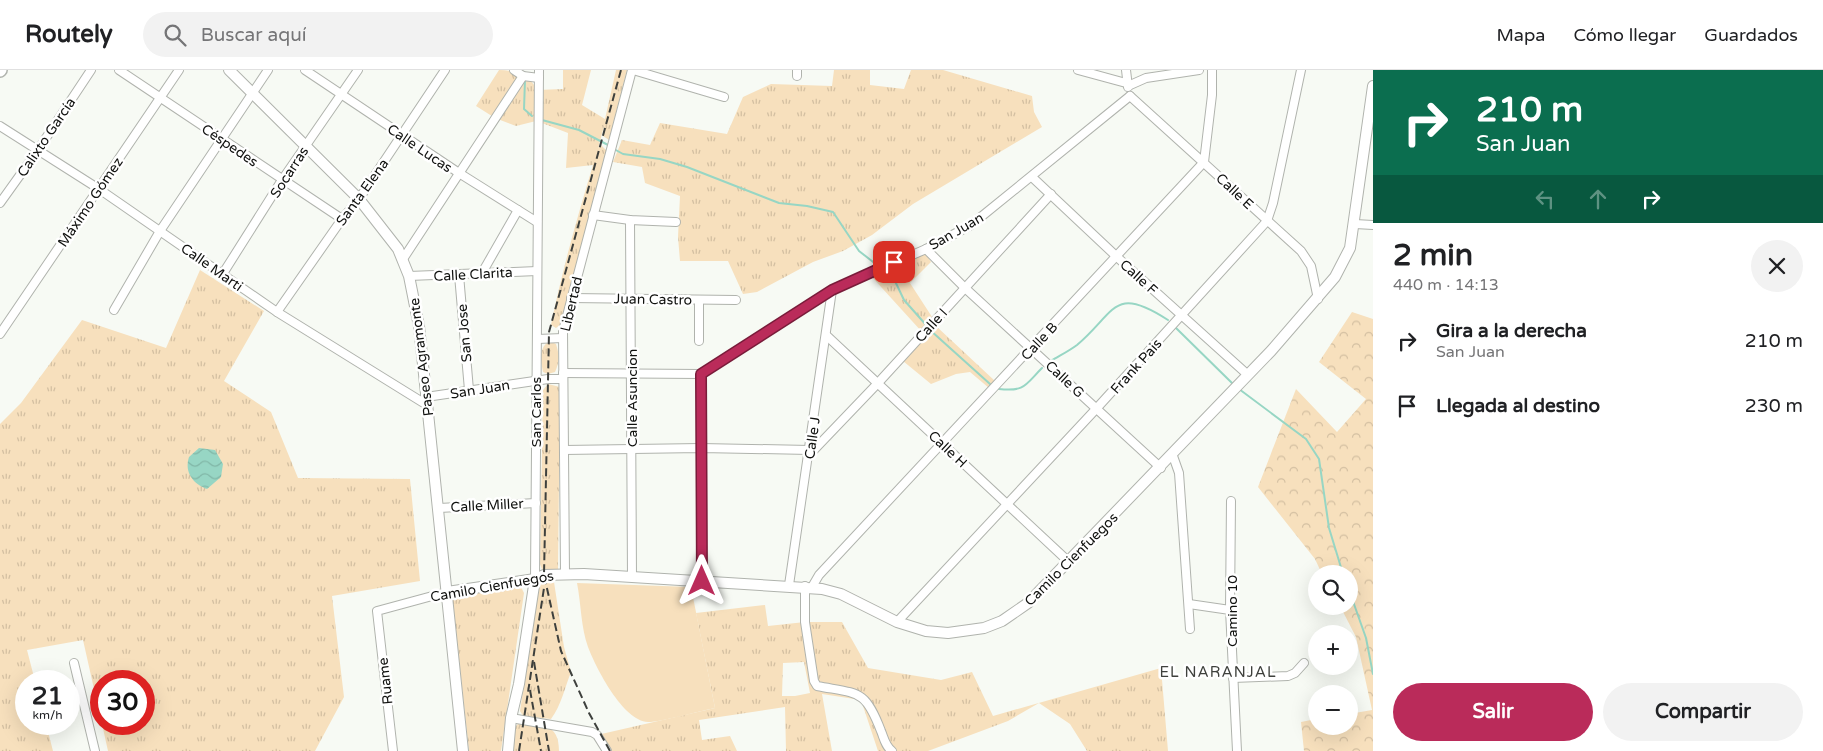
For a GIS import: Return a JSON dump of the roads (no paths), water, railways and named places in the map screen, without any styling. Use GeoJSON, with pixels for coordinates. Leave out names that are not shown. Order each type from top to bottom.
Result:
{"type":"FeatureCollection","features":[{"type":"Feature","properties":{"kind":"street","name":"Calixto García"},"geometry":{"type":"LineString","coordinates":[[0,203],[38,150],[90,70]]}},
{"type":"Feature","properties":{"kind":"street","name":"Céspedes"},"geometry":{"type":"LineString","coordinates":[[119,70],[220,140],[342,219]]}},
{"type":"Feature","properties":{"kind":"street","name":"Máximo Gómez"},"geometry":{"type":"LineString","coordinates":[[1,330],[99,190],[179,70]]}},
{"type":"Feature","properties":{"kind":"street","name":"Paseo Agramonte"},"geometry":{"type":"LineString","coordinates":[[229,70],[359,199],[398,249],[409,276],[417,308],[463,751]]}},
{"type":"Feature","properties":{"kind":"street"},"geometry":{"type":"LineString","coordinates":[[114,310],[160,230],[268,70]]}},
{"type":"Feature","properties":{"kind":"street","name":"Calle Lucas"},"geometry":{"type":"LineString","coordinates":[[305,70],[402,136],[537,222]]}},
{"type":"Feature","properties":{"kind":"street","name":"Socarras"},"geometry":{"type":"LineString","coordinates":[[222,275],[282,180],[358,70]]}},
{"type":"Feature","properties":{"kind":"street","name":"Santa Elena"},"geometry":{"type":"LineString","coordinates":[[277,312],[342,219],[359,199],[445,70]]}},
{"type":"Feature","properties":{"kind":"street"},"geometry":{"type":"LineString","coordinates":[[514,70],[523,76],[539,74]]}},
{"type":"Feature","properties":{"kind":"street"},"geometry":{"type":"LineString","coordinates":[[632,70],[724,97]]}},
{"type":"Feature","properties":{"kind":"street","name":"Libertad"},"geometry":{"type":"LineString","coordinates":[[565,575],[563,338],[571,298],[632,70]]}},
{"type":"Feature","properties":{"kind":"street"},"geometry":{"type":"LineString","coordinates":[[1078,70],[1127,85],[1146,78],[1199,70]]}},
{"type":"Feature","properties":{"kind":"street"},"geometry":{"type":"LineString","coordinates":[[1126,70],[1130,96]]}},
{"type":"Feature","properties":{"kind":"street"},"geometry":{"type":"LineString","coordinates":[[1204,162],[1212,95],[1212,70]]}},
{"type":"Feature","properties":{"kind":"street","name":"Frank Pais"},"geometry":{"type":"LineString","coordinates":[[897,622],[1268,221],[1301,70]]}},
{"type":"Feature","properties":{"kind":"street","name":"San Carlos"},"geometry":{"type":"LineString","coordinates":[[508,751],[511,718],[519,684],[535,579],[539,74]]}},
{"type":"Feature","properties":{"kind":"street"},"geometry":{"type":"LineString","coordinates":[[403,260],[523,76]]}},
{"type":"Feature","properties":{"kind":"street","name":"Camilo Cienfuegos"},"geometry":{"type":"LineString","coordinates":[[377,611],[447,592],[544,576],[565,575],[808,587],[841,594],[897,622],[926,630],[948,633],[984,628],[1002,621],[1028,604],[1173,456],[1318,299],[1344,263],[1350,248],[1355,224],[1373,86]]}},
{"type":"Feature","properties":{"kind":"street","name":"Calle E"},"geometry":{"type":"LineString","coordinates":[[1130,96],[1204,162],[1307,259],[1318,299]]}},
{"type":"Feature","properties":{"kind":"street","name":"San Juan"},"geometry":{"type":"LineString","coordinates":[[426,401],[469,390],[563,376],[632,373],[701,374],[832,290],[926,249],[971,226],[1130,96]]}},
{"type":"Feature","properties":{"kind":"street","name":"Calle Marti"},"geometry":{"type":"LineString","coordinates":[[0,126],[160,230],[277,312],[426,401]]}},
{"type":"Feature","properties":{"kind":"street","name":"Calle B"},"geometry":{"type":"LineString","coordinates":[[808,587],[1032,349],[1204,162]]}},
{"type":"Feature","properties":{"kind":"street","name":"Calle F"},"geometry":{"type":"LineString","coordinates":[[1032,177],[1117,257],[1248,375]]}},
{"type":"Feature","properties":{"kind":"street","name":"Calle I"},"geometry":{"type":"LineString","coordinates":[[810,452],[878,383],[1051,194]]}},
{"type":"Feature","properties":{"kind":"street"},"geometry":{"type":"LineString","coordinates":[[482,273],[518,210]]}},
{"type":"Feature","properties":{"kind":"street"},"geometry":{"type":"LineString","coordinates":[[593,215],[630,220],[676,222]]}},
{"type":"Feature","properties":{"kind":"street","name":"Calle Asuncion"},"geometry":{"type":"LineString","coordinates":[[630,220],[632,298],[632,577]]}},
{"type":"Feature","properties":{"kind":"street"},"geometry":{"type":"LineString","coordinates":[[1355,224],[1373,225]]}},
{"type":"Feature","properties":{"kind":"street","name":"Calle G"},"geometry":{"type":"LineString","coordinates":[[926,249],[965,288],[1161,468]]}},
{"type":"Feature","properties":{"kind":"street","name":"Calle Clarita"},"geometry":{"type":"LineString","coordinates":[[409,276],[537,271]]}},
{"type":"Feature","properties":{"kind":"street","name":"San Jose"},"geometry":{"type":"LineString","coordinates":[[458,275],[469,390]]}},
{"type":"Feature","properties":{"kind":"street","name":"Calle J"},"geometry":{"type":"LineString","coordinates":[[789,585],[827,336],[832,290]]}},
{"type":"Feature","properties":{"kind":"street","name":"Juan Castro"},"geometry":{"type":"LineString","coordinates":[[571,298],[736,300]]}},
{"type":"Feature","properties":{"kind":"street"},"geometry":{"type":"LineString","coordinates":[[699,300],[699,340]]}},
{"type":"Feature","properties":{"kind":"street","name":"Calle H"},"geometry":{"type":"LineString","coordinates":[[827,336],[1069,562]]}},
{"type":"Feature","properties":{"kind":"street"},"geometry":{"type":"LineString","coordinates":[[537,339],[563,338]]}},
{"type":"Feature","properties":{"kind":"street"},"geometry":{"type":"LineString","coordinates":[[701,374],[702,581]]}},
{"type":"Feature","properties":{"kind":"street"},"geometry":{"type":"LineString","coordinates":[[564,450],[701,448],[810,452]]}},
{"type":"Feature","properties":{"kind":"street"},"geometry":{"type":"LineString","coordinates":[[1173,456],[1179,473],[1190,629]]}},
{"type":"Feature","properties":{"kind":"street","name":"Camino 10"},"geometry":{"type":"LineString","coordinates":[[1231,501],[1230,610],[1236,751]]}},
{"type":"Feature","properties":{"kind":"street","name":"Calle Miller"},"geometry":{"type":"LineString","coordinates":[[439,508],[536,503]]}},
{"type":"Feature","properties":{"kind":"street"},"geometry":{"type":"LineString","coordinates":[[808,587],[805,622],[814,682],[817,686],[864,697],[871,705],[886,744],[892,751]]}},
{"type":"Feature","properties":{"kind":"street"},"geometry":{"type":"LineString","coordinates":[[1189,604],[1230,610]]}},
{"type":"Feature","properties":{"kind":"street","name":"Ruame"},"geometry":{"type":"LineString","coordinates":[[377,611],[393,751]]}},
{"type":"Feature","properties":{"kind":"street"},"geometry":{"type":"LineString","coordinates":[[74,663],[95,751]]}},
{"type":"Feature","properties":{"kind":"street"},"geometry":{"type":"LineString","coordinates":[[1233,678],[1288,676],[1304,663]]}},
{"type":"Feature","properties":{"kind":"street"},"geometry":{"type":"LineString","coordinates":[[511,718],[592,732],[597,735],[607,751]]}},
{"type":"Feature","properties":{"kind":"water"},"geometry":{"type":"Polygon","coordinates":[[[199,448],[215,450],[223,464],[221,477],[207,489],[194,481],[188,468],[189,457],[199,448]]]}},
{"type":"Feature","properties":{"kind":"waterway"},"geometry":{"type":"LineString","coordinates":[[525,80],[524,109],[532,116]]}},
{"type":"Feature","properties":{"kind":"waterway"},"geometry":{"type":"LineString","coordinates":[[542,120],[579,130],[610,146]]}},
{"type":"Feature","properties":{"kind":"waterway"},"geometry":{"type":"LineString","coordinates":[[614,149],[623,154],[660,159],[687,167],[779,203],[807,206],[833,212],[859,251],[877,265]]}},
{"type":"Feature","properties":{"kind":"waterway"},"geometry":{"type":"LineString","coordinates":[[883,270],[894,279],[904,300],[927,326]]}},
{"type":"Feature","properties":{"kind":"waterway"},"geometry":{"type":"LineString","coordinates":[[1051,361],[1077,345],[1108,313],[1125,303],[1136,304],[1150,309],[1168,320]]}},
{"type":"Feature","properties":{"kind":"waterway"},"geometry":{"type":"LineString","coordinates":[[1176,328],[1233,384]]}},
{"type":"Feature","properties":{"kind":"waterway"},"geometry":{"type":"LineString","coordinates":[[930,330],[990,384]]}},
{"type":"Feature","properties":{"kind":"waterway"},"geometry":{"type":"LineString","coordinates":[[999,389],[1020,388],[1028,383],[1042,368]]}},
{"type":"Feature","properties":{"kind":"waterway"},"geometry":{"type":"LineString","coordinates":[[1239,389],[1306,439],[1319,459],[1329,528],[1340,565]]}},
{"type":"Feature","properties":{"kind":"waterway"},"geometry":{"type":"LineString","coordinates":[[1358,615],[1366,638],[1373,674]]}},
{"type":"Feature","properties":{"kind":"railway"},"geometry":{"type":"LineString","coordinates":[[610,751],[589,713],[561,651],[544,575],[549,332],[621,70]]}},
{"type":"Feature","properties":{"kind":"railway"},"geometry":{"type":"LineString","coordinates":[[519,751],[544,588]]}},
{"type":"Feature","properties":{"kind":"railway"},"geometry":{"type":"LineString","coordinates":[[534,662],[549,751]]}},
{"type":"Feature","properties":{"kind":"railway"},"geometry":{"type":"LineString","coordinates":[[530,690],[541,751]]}},
{"type":"Feature","properties":{"kind":"district","name":"EL NARANJAL"},"geometry":{"type":"Point","coordinates":[1218,672]}}]}
